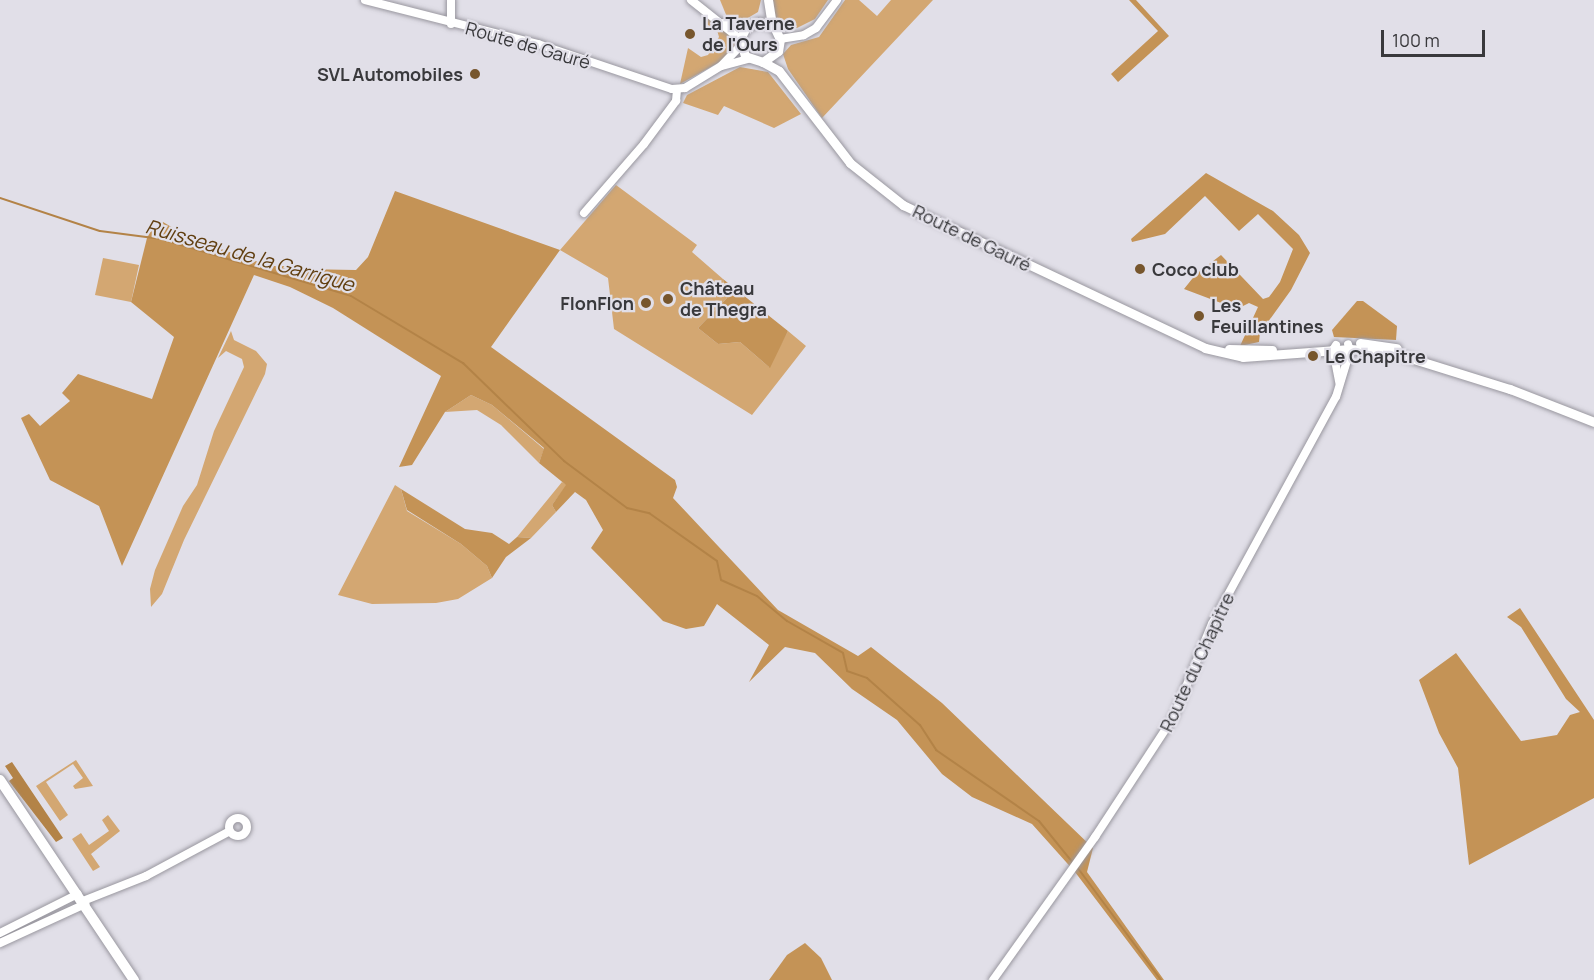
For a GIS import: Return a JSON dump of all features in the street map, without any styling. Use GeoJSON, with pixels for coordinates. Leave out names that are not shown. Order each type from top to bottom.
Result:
{"type":"FeatureCollection","features":[{"type":"Feature","properties":{"kind":"main road"},"geometry":{"type":"LineString","coordinates":[[0,780],[134,980]]}},
{"type":"Feature","properties":{"kind":"street","name":"Route de Gauré"},"geometry":{"type":"LineString","coordinates":[[365,0],[379,2],[451,24],[538,44],[677,90]]}},
{"type":"Feature","properties":{"kind":"street"},"geometry":{"type":"LineString","coordinates":[[451,0],[451,24]]}},
{"type":"Feature","properties":{"kind":"street"},"geometry":{"type":"LineString","coordinates":[[691,0],[722,23],[740,42],[749,59]]}},
{"type":"Feature","properties":{"kind":"street"},"geometry":{"type":"LineString","coordinates":[[721,66],[768,0]]}},
{"type":"Feature","properties":{"kind":"street"},"geometry":{"type":"LineString","coordinates":[[584,213],[644,144],[676,101],[677,90],[721,66],[749,59],[763,62],[778,51],[780,39],[774,27],[768,0]]}},
{"type":"Feature","properties":{"kind":"street"},"geometry":{"type":"LineString","coordinates":[[780,39],[816,28],[837,0]]}},
{"type":"Feature","properties":{"kind":"street"},"geometry":{"type":"LineString","coordinates":[[722,23],[774,27]]}},
{"type":"Feature","properties":{"kind":"street","name":"Route de Gauré"},"geometry":{"type":"LineString","coordinates":[[778,51],[787,81]]}},
{"type":"Feature","properties":{"kind":"street","name":"Route de Gauré"},"geometry":{"type":"LineString","coordinates":[[763,62],[787,81],[850,164],[903,205],[1197,344],[1243,357],[1349,346],[1391,352],[1478,378],[1594,422]]}},
{"type":"Feature","properties":{"kind":"street","name":"Route du Chapitre"},"geometry":{"type":"LineString","coordinates":[[993,980],[1095,837],[1173,718],[1212,624],[1338,389],[1349,346]]}},
{"type":"Feature","properties":{"kind":"street"},"geometry":{"type":"LineString","coordinates":[[1335,347],[1339,369],[1338,389]]}},
{"type":"Feature","properties":{"kind":"street"},"geometry":{"type":"LineString","coordinates":[[0,933],[146,876],[230,831]]}},
{"type":"Feature","properties":{"kind":"street"},"geometry":{"type":"LineString","coordinates":[[0,943],[82,900]]}},
{"type":"Feature","properties":{"kind":"shaded area"},"geometry":{"type":"Polygon","coordinates":[[[720,0],[761,0],[758,12],[741,22],[727,17],[720,0]]]}},
{"type":"Feature","properties":{"kind":"shaded area"},"geometry":{"type":"Polygon","coordinates":[[[773,0],[828,0],[815,19],[797,28],[785,27],[776,20],[773,0]]]}},
{"type":"Feature","properties":{"kind":"shaded area"},"geometry":{"type":"Polygon","coordinates":[[[845,0],[859,0],[877,16],[891,0],[933,0],[822,118],[788,69],[783,54],[791,45],[819,37],[845,0]]]}},
{"type":"Feature","properties":{"kind":"shaded area"},"geometry":{"type":"Polygon","coordinates":[[[1129,0],[1136,0],[1169,36],[1118,82],[1111,74],[1158,31],[1129,0]]]}},
{"type":"Feature","properties":{"kind":"shaded area"},"geometry":{"type":"Polygon","coordinates":[[[708,18],[735,39],[735,45],[725,59],[680,84],[688,48],[701,57],[708,55],[719,37],[717,30],[702,22],[708,18]]]}},
{"type":"Feature","properties":{"kind":"shaded area"},"geometry":{"type":"Polygon","coordinates":[[[740,67],[768,72],[801,114],[774,128],[724,106],[718,115],[683,103],[687,95],[740,67]]]}},
{"type":"Feature","properties":{"kind":"shaded area"},"geometry":{"type":"Polygon","coordinates":[[[1206,173],[1273,211],[1299,235],[1310,253],[1291,290],[1260,333],[1259,342],[1240,346],[1258,307],[1249,303],[1237,309],[1184,289],[1196,274],[1221,255],[1263,299],[1269,297],[1280,282],[1293,249],[1258,214],[1239,231],[1205,196],[1165,234],[1132,242],[1131,239],[1206,173]]]}},
{"type":"Feature","properties":{"kind":"shaded area"},"geometry":{"type":"Polygon","coordinates":[[[616,185],[697,245],[692,252],[723,279],[727,298],[698,328],[718,344],[740,342],[769,367],[788,331],[806,346],[752,415],[614,329],[608,278],[560,250],[616,185]]]}},
{"type":"Feature","properties":{"kind":"shaded area"},"geometry":{"type":"Polygon","coordinates":[[[395,191],[560,250],[491,347],[675,480],[677,487],[673,498],[778,610],[858,656],[871,647],[942,703],[1093,848],[1087,872],[1164,980],[1157,980],[1075,872],[1032,824],[972,797],[942,774],[897,720],[852,689],[815,653],[785,647],[749,682],[769,645],[717,604],[704,626],[686,629],[663,621],[591,548],[603,530],[586,500],[575,492],[556,512],[552,505],[566,485],[539,463],[544,448],[492,405],[471,395],[445,412],[412,465],[399,467],[441,376],[333,308],[290,287],[254,275],[122,566],[99,506],[50,480],[21,418],[29,414],[40,426],[70,401],[62,393],[78,374],[152,399],[174,337],[131,302],[148,234],[163,222],[190,238],[255,261],[299,269],[356,270],[368,257],[395,191]]]}},
{"type":"Feature","properties":{"kind":"shaded area"},"geometry":{"type":"Polygon","coordinates":[[[103,258],[139,265],[131,302],[95,295],[103,258]]]}},
{"type":"Feature","properties":{"kind":"shaded area"},"geometry":{"type":"Polygon","coordinates":[[[723,279],[788,331],[770,368],[740,342],[718,344],[698,328],[727,298],[723,279]]]}},
{"type":"Feature","properties":{"kind":"shaded area"},"geometry":{"type":"Polygon","coordinates":[[[1357,301],[1363,301],[1397,326],[1396,340],[1334,337],[1332,330],[1357,301]]]}},
{"type":"Feature","properties":{"kind":"shaded area"},"geometry":{"type":"Polygon","coordinates":[[[231,331],[234,340],[256,351],[267,364],[265,374],[184,540],[162,594],[151,607],[150,589],[155,570],[183,506],[197,485],[214,431],[244,367],[242,359],[226,351],[218,358],[231,331]]]}},
{"type":"Feature","properties":{"kind":"shaded area"},"geometry":{"type":"Polygon","coordinates":[[[471,395],[492,405],[544,449],[539,463],[501,425],[477,410],[445,412],[471,395]]]}},
{"type":"Feature","properties":{"kind":"shaded area"},"geometry":{"type":"Polygon","coordinates":[[[562,482],[567,485],[552,505],[556,512],[531,538],[517,537],[562,482]]]}},
{"type":"Feature","properties":{"kind":"shaded area"},"geometry":{"type":"Polygon","coordinates":[[[395,485],[401,489],[407,511],[461,544],[487,566],[492,578],[458,599],[436,603],[372,604],[338,595],[395,485]]]}},
{"type":"Feature","properties":{"kind":"shaded area"},"geometry":{"type":"Polygon","coordinates":[[[401,489],[465,529],[492,533],[509,544],[517,537],[531,538],[506,557],[492,578],[487,566],[461,544],[407,510],[401,489]]]}},
{"type":"Feature","properties":{"kind":"shaded area"},"geometry":{"type":"Polygon","coordinates":[[[1520,608],[1594,720],[1594,798],[1469,865],[1458,768],[1439,733],[1419,680],[1456,653],[1521,741],[1557,735],[1570,715],[1580,712],[1566,699],[1521,627],[1507,617],[1520,608]]]}},
{"type":"Feature","properties":{"kind":"shaded area"},"geometry":{"type":"Polygon","coordinates":[[[76,760],[93,786],[75,789],[73,786],[83,778],[73,764],[46,782],[68,815],[60,821],[36,786],[76,760]]]}},
{"type":"Feature","properties":{"kind":"shaded area"},"geometry":{"type":"Polygon","coordinates":[[[12,762],[63,838],[56,842],[9,781],[13,778],[5,766],[12,762]]]}},
{"type":"Feature","properties":{"kind":"shaded area"},"geometry":{"type":"Polygon","coordinates":[[[108,815],[120,831],[91,854],[100,867],[93,871],[72,839],[81,833],[89,845],[109,831],[102,820],[108,815]]]}},
{"type":"Feature","properties":{"kind":"shaded area"},"geometry":{"type":"Polygon","coordinates":[[[805,943],[821,958],[832,980],[769,980],[787,955],[805,943]]]}},
{"type":"Feature","properties":{"kind":"waterway","name":"Ruisseau de la Garrigue"},"geometry":{"type":"LineString","coordinates":[[0,198],[100,231],[161,239],[351,296],[463,363],[564,461],[627,508],[649,513],[717,561],[721,580],[757,596],[787,621],[843,653],[847,671],[867,678],[920,725],[936,750],[1039,821],[1073,863]]}},
{"type":"Feature","properties":{"kind":"waterway","name":"Ruisseau de la Garrigue"},"geometry":{"type":"LineString","coordinates":[[1077,867],[1161,980]]}},
{"type":"Feature","properties":{"kind":"place","name":"La Taverne de l'Ours"},"geometry":{"type":"Point","coordinates":[690,34]}},
{"type":"Feature","properties":{"kind":"place","name":"SVL Automobiles"},"geometry":{"type":"Point","coordinates":[475,74]}},
{"type":"Feature","properties":{"kind":"place","name":"Coco club"},"geometry":{"type":"Point","coordinates":[1140,269]}},
{"type":"Feature","properties":{"kind":"place","name":"Château de Thegra"},"geometry":{"type":"Point","coordinates":[668,299]}},
{"type":"Feature","properties":{"kind":"place","name":"FlonFlon"},"geometry":{"type":"Point","coordinates":[646,303]}},
{"type":"Feature","properties":{"kind":"place","name":"Les Feuillantines"},"geometry":{"type":"Point","coordinates":[1199,316]}},
{"type":"Feature","properties":{"kind":"place","name":"Le Chapitre"},"geometry":{"type":"Point","coordinates":[1313,356]}}]}
